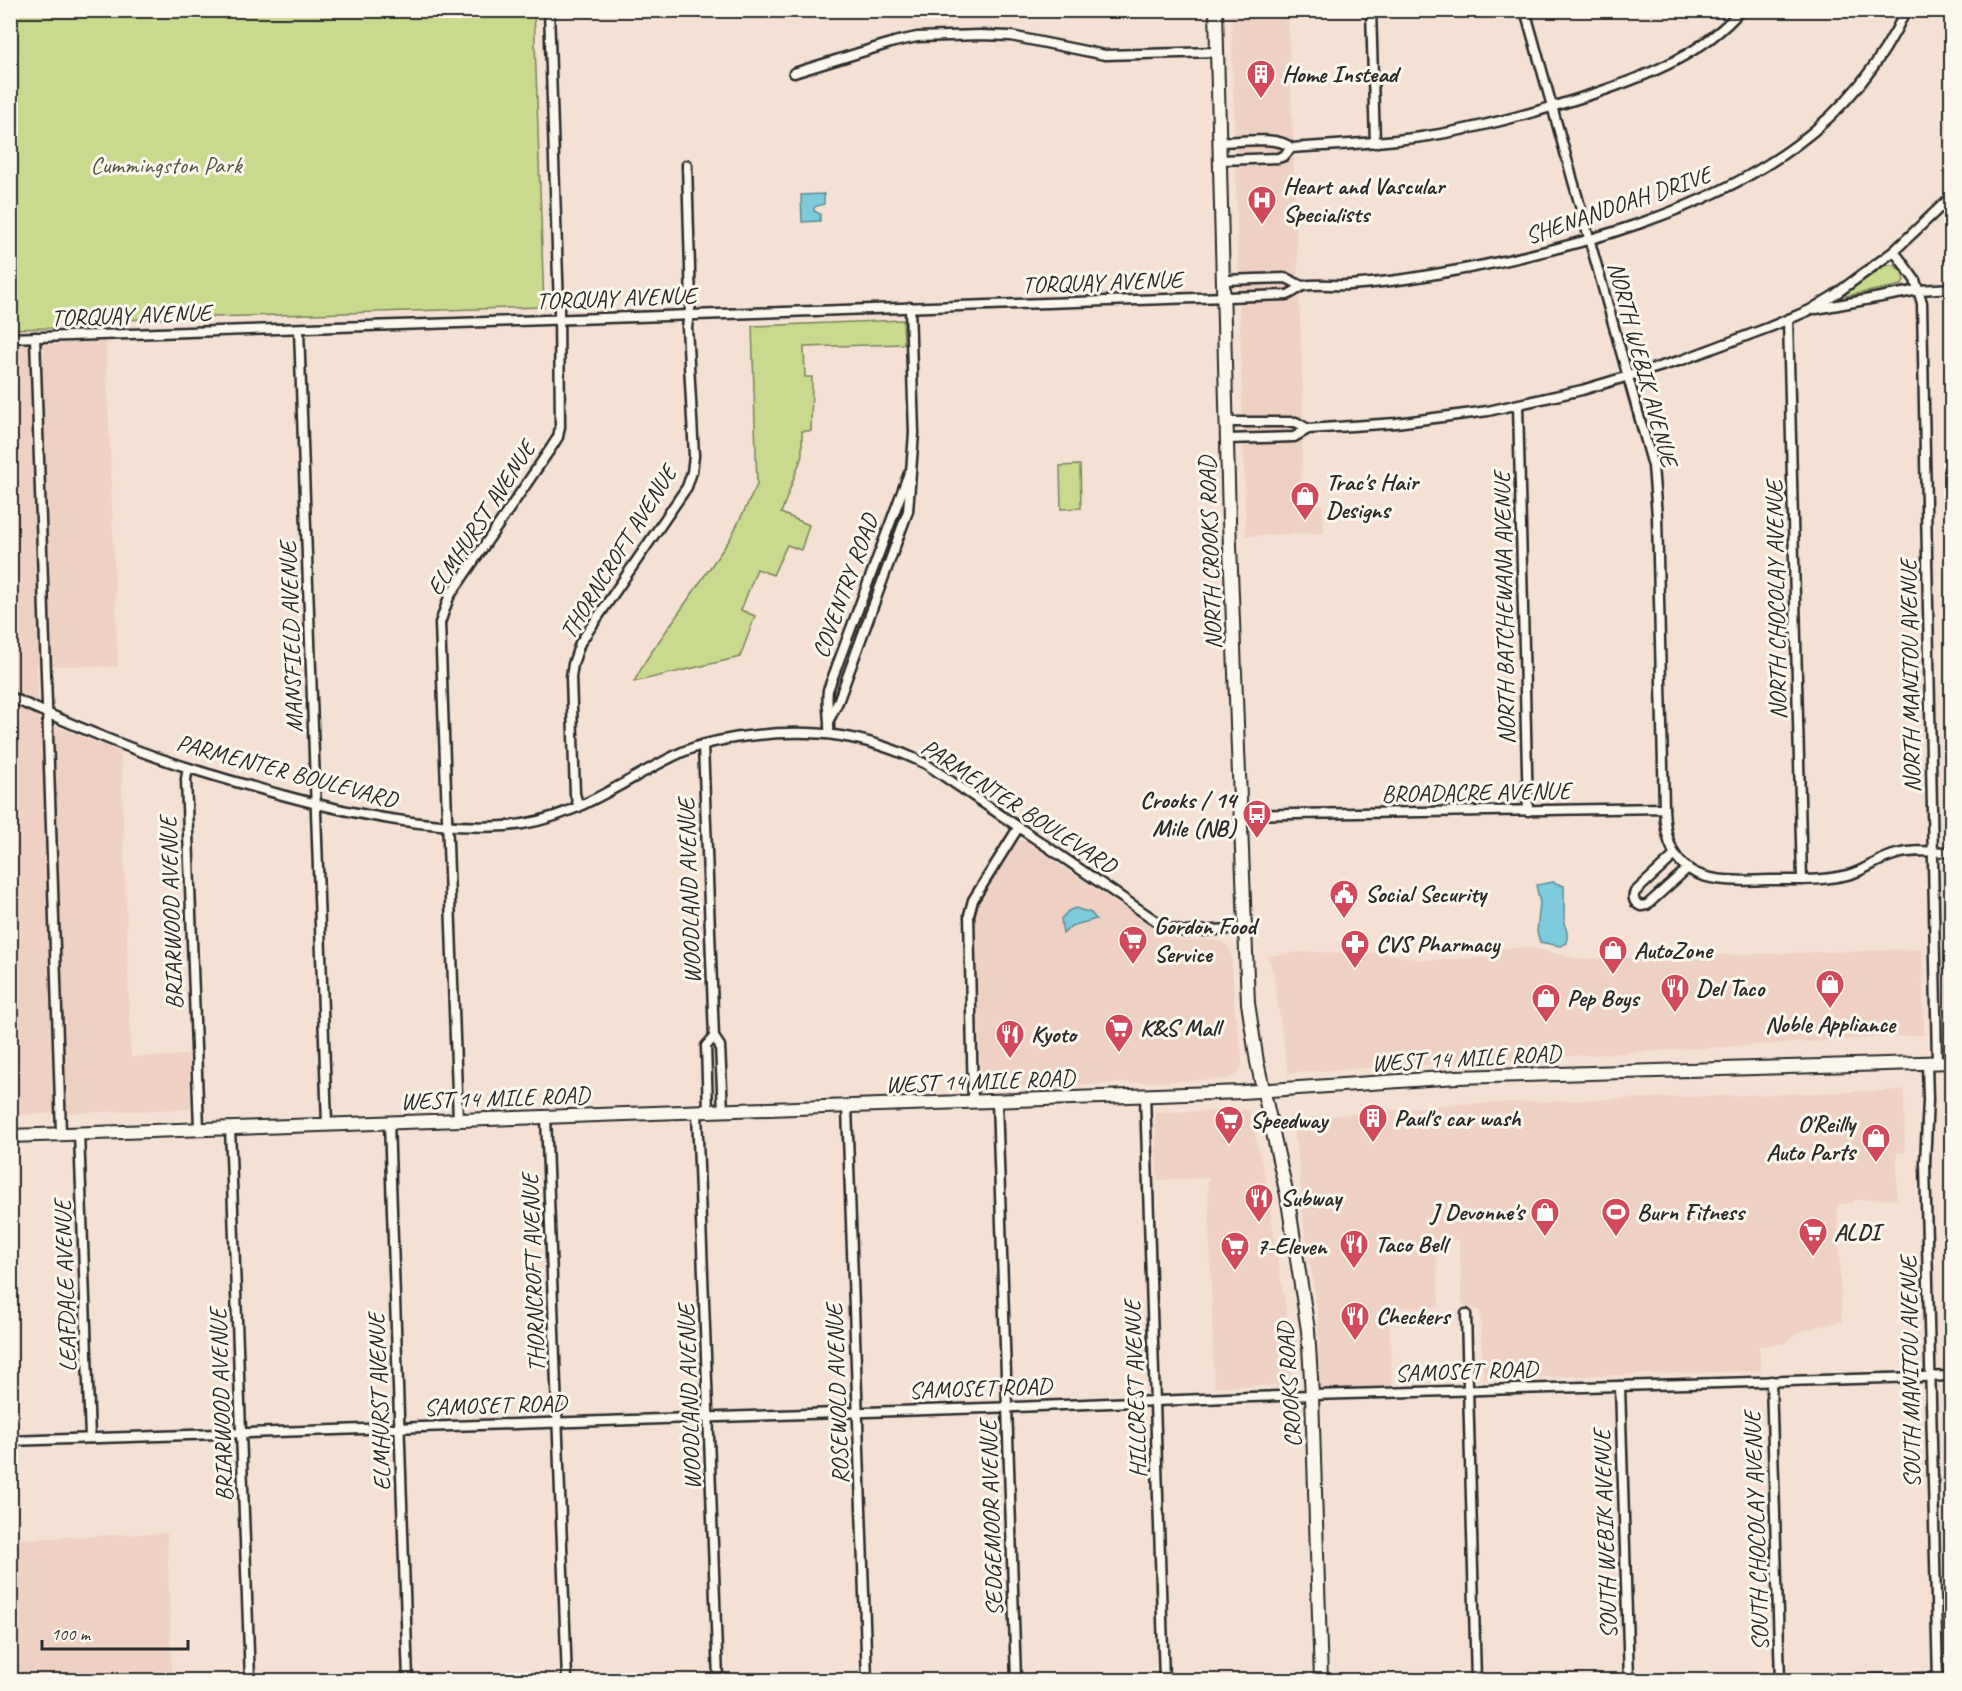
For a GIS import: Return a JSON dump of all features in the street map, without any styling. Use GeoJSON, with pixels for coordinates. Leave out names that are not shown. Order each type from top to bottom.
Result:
{"type":"FeatureCollection","features":[{"type":"Feature","properties":{"kind":"main road","name":"NORTH CROOKS ROAD"},"geometry":{"type":"LineString","coordinates":[[1216,10],[1226,422],[1245,928],[1252,1040],[1264,1091]]}},
{"type":"Feature","properties":{"kind":"main road","name":"WEST 14 MILE ROAD"},"geometry":{"type":"LineString","coordinates":[[10,1136],[1264,1091],[1456,1077],[1952,1062]]}},
{"type":"Feature","properties":{"kind":"main road","name":"CROOKS ROAD"},"geometry":{"type":"LineString","coordinates":[[1264,1091],[1287,1195],[1308,1330],[1321,1680]]}},
{"type":"Feature","properties":{"kind":"street","name":"ELMHURST AVENUE"},"geometry":{"type":"LineString","coordinates":[[458,1120],[440,634],[442,614],[448,597],[558,436],[561,414],[549,10]]}},
{"type":"Feature","properties":{"kind":"street"},"geometry":{"type":"LineString","coordinates":[[1371,10],[1375,143]]}},
{"type":"Feature","properties":{"kind":"street","name":"NORTH WEBIK AVENUE"},"geometry":{"type":"LineString","coordinates":[[1524,10],[1649,448],[1655,480],[1664,808]]}},
{"type":"Feature","properties":{"kind":"street"},"geometry":{"type":"LineString","coordinates":[[1221,160],[1278,158],[1284,156],[1292,148],[1375,143],[1465,129],[1552,107],[1670,64],[1705,43],[1741,10]]}},
{"type":"Feature","properties":{"kind":"street","name":"SHENANDOAH DRIVE"},"geometry":{"type":"LineString","coordinates":[[1223,280],[1286,278],[1302,286],[1351,285],[1412,278],[1520,259],[1590,240],[1704,200],[1751,177],[1784,156],[1833,115],[1886,49],[1906,10]]}},
{"type":"Feature","properties":{"kind":"street"},"geometry":{"type":"LineString","coordinates":[[794,73],[917,37],[1011,36],[1105,55],[1217,52]]}},
{"type":"Feature","properties":{"kind":"street"},"geometry":{"type":"LineString","coordinates":[[1220,142],[1277,140],[1292,148]]}},
{"type":"Feature","properties":{"kind":"street","name":"THORNCROFT AVENUE"},"geometry":{"type":"LineString","coordinates":[[579,807],[575,794],[572,676],[573,664],[580,643],[687,487],[692,472],[694,456],[687,327],[691,303],[687,165]]}},
{"type":"Feature","properties":{"kind":"street"},"geometry":{"type":"LineString","coordinates":[[1227,439],[1294,437],[1308,429],[1396,423],[1518,405],[1629,377],[1725,345],[1810,310],[1833,296],[1894,251],[1952,196]]}},
{"type":"Feature","properties":{"kind":"street"},"geometry":{"type":"LineString","coordinates":[[1894,251],[1915,280],[1919,290]]}},
{"type":"Feature","properties":{"kind":"street","name":"SHENANDOAH DRIVE"},"geometry":{"type":"LineString","coordinates":[[1223,297],[1287,295],[1302,286]]}},
{"type":"Feature","properties":{"kind":"street"},"geometry":{"type":"LineString","coordinates":[[1810,310],[1919,290],[1952,288]]}},
{"type":"Feature","properties":{"kind":"street","name":"NORTH MANITOU AVENUE"},"geometry":{"type":"LineString","coordinates":[[1919,290],[1922,303],[1932,851],[1932,1063]]}},
{"type":"Feature","properties":{"kind":"street","name":"TORQUAY AVENUE"},"geometry":{"type":"LineString","coordinates":[[10,338],[1223,297]]}},
{"type":"Feature","properties":{"kind":"street","name":"COVENTRY ROAD"},"geometry":{"type":"LineString","coordinates":[[830,718],[838,702],[908,511],[914,433],[910,307]]}},
{"type":"Feature","properties":{"kind":"street","name":"NORTH CHOCOLAY AVENUE"},"geometry":{"type":"LineString","coordinates":[[1788,319],[1802,880]]}},
{"type":"Feature","properties":{"kind":"street","name":"MANSFIELD AVENUE"},"geometry":{"type":"LineString","coordinates":[[299,328],[327,1124]]}},
{"type":"Feature","properties":{"kind":"street"},"geometry":{"type":"LineString","coordinates":[[35,338],[61,1134]]}},
{"type":"Feature","properties":{"kind":"street","name":"NORTH BATCHEWANA AVENUE"},"geometry":{"type":"LineString","coordinates":[[1518,405],[1528,811]]}},
{"type":"Feature","properties":{"kind":"street"},"geometry":{"type":"LineString","coordinates":[[1226,422],[1296,422],[1308,429]]}},
{"type":"Feature","properties":{"kind":"street","name":"COVENTRY ROAD"},"geometry":{"type":"LineString","coordinates":[[829,733],[830,718],[826,701],[832,678],[903,485],[911,470]]}},
{"type":"Feature","properties":{"kind":"street","name":"PARMENTER BOULEVARD"},"geometry":{"type":"LineString","coordinates":[[10,697],[110,740],[188,768],[316,804],[370,816],[446,826],[515,825],[555,816],[602,797],[675,755],[702,745],[731,738],[780,732],[829,733],[869,741],[916,759],[944,775],[1018,828],[1166,927],[1185,932],[1245,928]]}},
{"type":"Feature","properties":{"kind":"street","name":"WOODLAND AVENUE"},"geometry":{"type":"LineString","coordinates":[[702,745],[714,1036],[720,1046],[723,1111]]}},
{"type":"Feature","properties":{"kind":"street","name":"BRIARWOOD AVENUE"},"geometry":{"type":"LineString","coordinates":[[188,768],[186,791],[199,1128]]}},
{"type":"Feature","properties":{"kind":"street"},"geometry":{"type":"LineString","coordinates":[[1664,808],[1667,838],[1675,855],[1688,868],[1705,877],[1725,881],[1828,879],[1850,874],[1897,854],[1952,852]]}},
{"type":"Feature","properties":{"kind":"street","name":"BROADACRE AVENUE"},"geometry":{"type":"LineString","coordinates":[[1240,815],[1664,808]]}},
{"type":"Feature","properties":{"kind":"street"},"geometry":{"type":"LineString","coordinates":[[973,1102],[969,915],[973,900],[1018,828]]}},
{"type":"Feature","properties":{"kind":"street"},"geometry":{"type":"LineString","coordinates":[[1675,855],[1635,892],[1635,902],[1641,906],[1647,905],[1688,868]]}},
{"type":"Feature","properties":{"kind":"street","name":"WOODLAND AVENUE"},"geometry":{"type":"LineString","coordinates":[[714,1036],[706,1046],[702,1112],[718,1680]]}},
{"type":"Feature","properties":{"kind":"street","name":"SOUTH MANITOU AVENUE"},"geometry":{"type":"LineString","coordinates":[[1932,1063],[1925,1163],[1938,1679]]}},
{"type":"Feature","properties":{"kind":"street","name":"HILLCREST AVENUE"},"geometry":{"type":"LineString","coordinates":[[1144,1095],[1164,1680]]}},
{"type":"Feature","properties":{"kind":"street","name":"SEDGEMOOR AVENUE"},"geometry":{"type":"LineString","coordinates":[[997,1101],[1016,1680]]}},
{"type":"Feature","properties":{"kind":"street","name":"ROSEWOLD AVENUE"},"geometry":{"type":"LineString","coordinates":[[847,1107],[867,1680]]}},
{"type":"Feature","properties":{"kind":"street","name":"THORNCROFT AVENUE"},"geometry":{"type":"LineString","coordinates":[[546,1116],[567,1680]]}},
{"type":"Feature","properties":{"kind":"street","name":"ELMHURST AVENUE"},"geometry":{"type":"LineString","coordinates":[[389,1122],[408,1680]]}},
{"type":"Feature","properties":{"kind":"street","name":"BRIARWOOD AVENUE"},"geometry":{"type":"LineString","coordinates":[[230,1127],[250,1680]]}},
{"type":"Feature","properties":{"kind":"street","name":"LEAFDALE AVENUE"},"geometry":{"type":"LineString","coordinates":[[79,1133],[90,1438]]}},
{"type":"Feature","properties":{"kind":"street"},"geometry":{"type":"LineString","coordinates":[[1466,1314],[1476,1680]]}},
{"type":"Feature","properties":{"kind":"street","name":"SAMOSET ROAD"},"geometry":{"type":"LineString","coordinates":[[10,1441],[1312,1395],[1952,1376]]}},
{"type":"Feature","properties":{"kind":"street","name":"SOUTH CHOCOLAY AVENUE"},"geometry":{"type":"LineString","coordinates":[[1771,1381],[1780,1680]]}},
{"type":"Feature","properties":{"kind":"street","name":"SOUTH WEBIK AVENUE"},"geometry":{"type":"LineString","coordinates":[[1620,1386],[1629,1680]]}},
{"type":"Feature","properties":{"kind":"street"},"geometry":{"type":"LineString","coordinates":[[1855,1680],[1952,1677]]}},
{"type":"Feature","properties":{"kind":"shaded area"},"geometry":{"type":"Polygon","coordinates":[[[1231,11],[1288,11],[1303,395],[1301,504],[1323,504],[1324,533],[1246,536],[1231,11]]]}},
{"type":"Feature","properties":{"kind":"shaded area"},"geometry":{"type":"Polygon","coordinates":[[[106,341],[118,667],[37,665],[39,720],[121,752],[131,1057],[189,1055],[190,1109],[11,1115],[10,345],[106,341]]]}},
{"type":"Feature","properties":{"kind":"shaded area"},"geometry":{"type":"Polygon","coordinates":[[[1021,840],[1152,927],[1182,941],[1214,940],[1224,943],[1230,949],[1235,1014],[1242,1055],[1239,1072],[1229,1079],[993,1088],[983,1084],[974,920],[978,903],[1015,845],[1021,840]]]}},
{"type":"Feature","properties":{"kind":"shaded area"},"geometry":{"type":"Polygon","coordinates":[[[1529,947],[1579,959],[1922,949],[1924,1035],[1288,1073],[1273,973],[1268,956],[1301,952],[1386,953],[1422,960],[1490,958],[1490,949],[1529,947]]]}},
{"type":"Feature","properties":{"kind":"shaded area"},"geometry":{"type":"Polygon","coordinates":[[[1945,952],[1951,952],[1951,1039],[1947,1034],[1945,952]]]}},
{"type":"Feature","properties":{"kind":"shaded area"},"geometry":{"type":"Polygon","coordinates":[[[1904,1090],[1905,1152],[1897,1153],[1897,1199],[1854,1200],[1853,1203],[1840,1204],[1837,1208],[1842,1321],[1801,1331],[1783,1344],[1759,1346],[1761,1371],[1483,1379],[1480,1311],[1464,1305],[1462,1301],[1459,1240],[1436,1241],[1439,1307],[1389,1308],[1392,1386],[1323,1389],[1319,1385],[1318,1312],[1304,1228],[1294,1129],[1309,1118],[1454,1104],[1904,1090]]]}},
{"type":"Feature","properties":{"kind":"shaded area"},"geometry":{"type":"Polygon","coordinates":[[[1249,1110],[1266,1181],[1290,1336],[1291,1385],[1214,1387],[1208,1178],[1157,1180],[1155,1112],[1249,1110]]]}},
{"type":"Feature","properties":{"kind":"shaded area"},"geometry":{"type":"Polygon","coordinates":[[[10,1339],[18,1539],[167,1533],[172,1680],[11,1680],[10,1339]]]}},
{"type":"Feature","properties":{"kind":"green space","name":"Cummingston Park"},"geometry":{"type":"Polygon","coordinates":[[[10,11],[534,11],[544,307],[54,322],[54,328],[11,329],[10,11]]]}},
{"type":"Feature","properties":{"kind":"green space"},"geometry":{"type":"Polygon","coordinates":[[[1886,265],[1894,265],[1902,272],[1904,280],[1902,285],[1846,296],[1846,293],[1886,265]]]}},
{"type":"Feature","properties":{"kind":"green space"},"geometry":{"type":"Polygon","coordinates":[[[903,320],[904,344],[804,347],[805,377],[812,377],[811,431],[802,431],[802,456],[781,513],[809,525],[801,550],[787,545],[773,575],[757,569],[741,610],[755,616],[740,657],[634,682],[646,660],[730,539],[757,485],[752,326],[903,320]]]}},
{"type":"Feature","properties":{"kind":"green space"},"geometry":{"type":"Polygon","coordinates":[[[1080,465],[1081,508],[1061,509],[1060,466],[1080,465]]]}},
{"type":"Feature","properties":{"kind":"water"},"geometry":{"type":"Polygon","coordinates":[[[824,194],[824,204],[814,207],[814,211],[820,214],[820,221],[802,222],[801,195],[824,194]]]}},
{"type":"Feature","properties":{"kind":"water"},"geometry":{"type":"Polygon","coordinates":[[[1553,882],[1564,886],[1564,923],[1567,943],[1560,946],[1540,942],[1537,932],[1540,903],[1536,885],[1553,882]]]}},
{"type":"Feature","properties":{"kind":"water"},"geometry":{"type":"Polygon","coordinates":[[[1075,908],[1091,913],[1096,919],[1071,926],[1063,934],[1061,919],[1068,911],[1075,908]]]}},
{"type":"Feature","properties":{"kind":"place","name":"Home Instead"},"geometry":{"type":"Point","coordinates":[1261,100]}},
{"type":"Feature","properties":{"kind":"place","name":"Heart and Vascular Specialists"},"geometry":{"type":"Point","coordinates":[1262,226]}},
{"type":"Feature","properties":{"kind":"place","name":"Trac's Hair Designs"},"geometry":{"type":"Point","coordinates":[1305,522]}},
{"type":"Feature","properties":{"kind":"place","name":"Crooks / 14 Mile (NB)"},"geometry":{"type":"Point","coordinates":[1257,840]}},
{"type":"Feature","properties":{"kind":"place","name":"Social Security"},"geometry":{"type":"Point","coordinates":[1344,920]}},
{"type":"Feature","properties":{"kind":"place","name":"Gordon Food Service"},"geometry":{"type":"Point","coordinates":[1133,966]}},
{"type":"Feature","properties":{"kind":"place","name":"CVS Pharmacy"},"geometry":{"type":"Point","coordinates":[1355,970]}},
{"type":"Feature","properties":{"kind":"place","name":"AutoZone"},"geometry":{"type":"Point","coordinates":[1613,976]}},
{"type":"Feature","properties":{"kind":"place","name":"Noble Appliance"},"geometry":{"type":"Point","coordinates":[1830,1010]}},
{"type":"Feature","properties":{"kind":"place","name":"Del Taco"},"geometry":{"type":"Point","coordinates":[1675,1014]}},
{"type":"Feature","properties":{"kind":"place","name":"Pep Boys"},"geometry":{"type":"Point","coordinates":[1546,1024]}},
{"type":"Feature","properties":{"kind":"place","name":"K&S Mall"},"geometry":{"type":"Point","coordinates":[1119,1054]}},
{"type":"Feature","properties":{"kind":"place","name":"Kyoto"},"geometry":{"type":"Point","coordinates":[1010,1060]}},
{"type":"Feature","properties":{"kind":"place","name":"Paul's car wash"},"geometry":{"type":"Point","coordinates":[1373,1144]}},
{"type":"Feature","properties":{"kind":"place","name":"Speedway"},"geometry":{"type":"Point","coordinates":[1229,1146]}},
{"type":"Feature","properties":{"kind":"place","name":"O'Reilly Auto Parts"},"geometry":{"type":"Point","coordinates":[1876,1164]}},
{"type":"Feature","properties":{"kind":"place","name":"Subway"},"geometry":{"type":"Point","coordinates":[1259,1224]}},
{"type":"Feature","properties":{"kind":"place","name":"J Devonne's"},"geometry":{"type":"Point","coordinates":[1545,1238]}},
{"type":"Feature","properties":{"kind":"place","name":"Burn Fitness"},"geometry":{"type":"Point","coordinates":[1616,1238]}},
{"type":"Feature","properties":{"kind":"place","name":"ALDI"},"geometry":{"type":"Point","coordinates":[1813,1258]}},
{"type":"Feature","properties":{"kind":"place","name":"Taco Bell"},"geometry":{"type":"Point","coordinates":[1354,1270]}},
{"type":"Feature","properties":{"kind":"place","name":"7-Eleven"},"geometry":{"type":"Point","coordinates":[1235,1272]}},
{"type":"Feature","properties":{"kind":"place","name":"Checkers"},"geometry":{"type":"Point","coordinates":[1355,1342]}}]}
